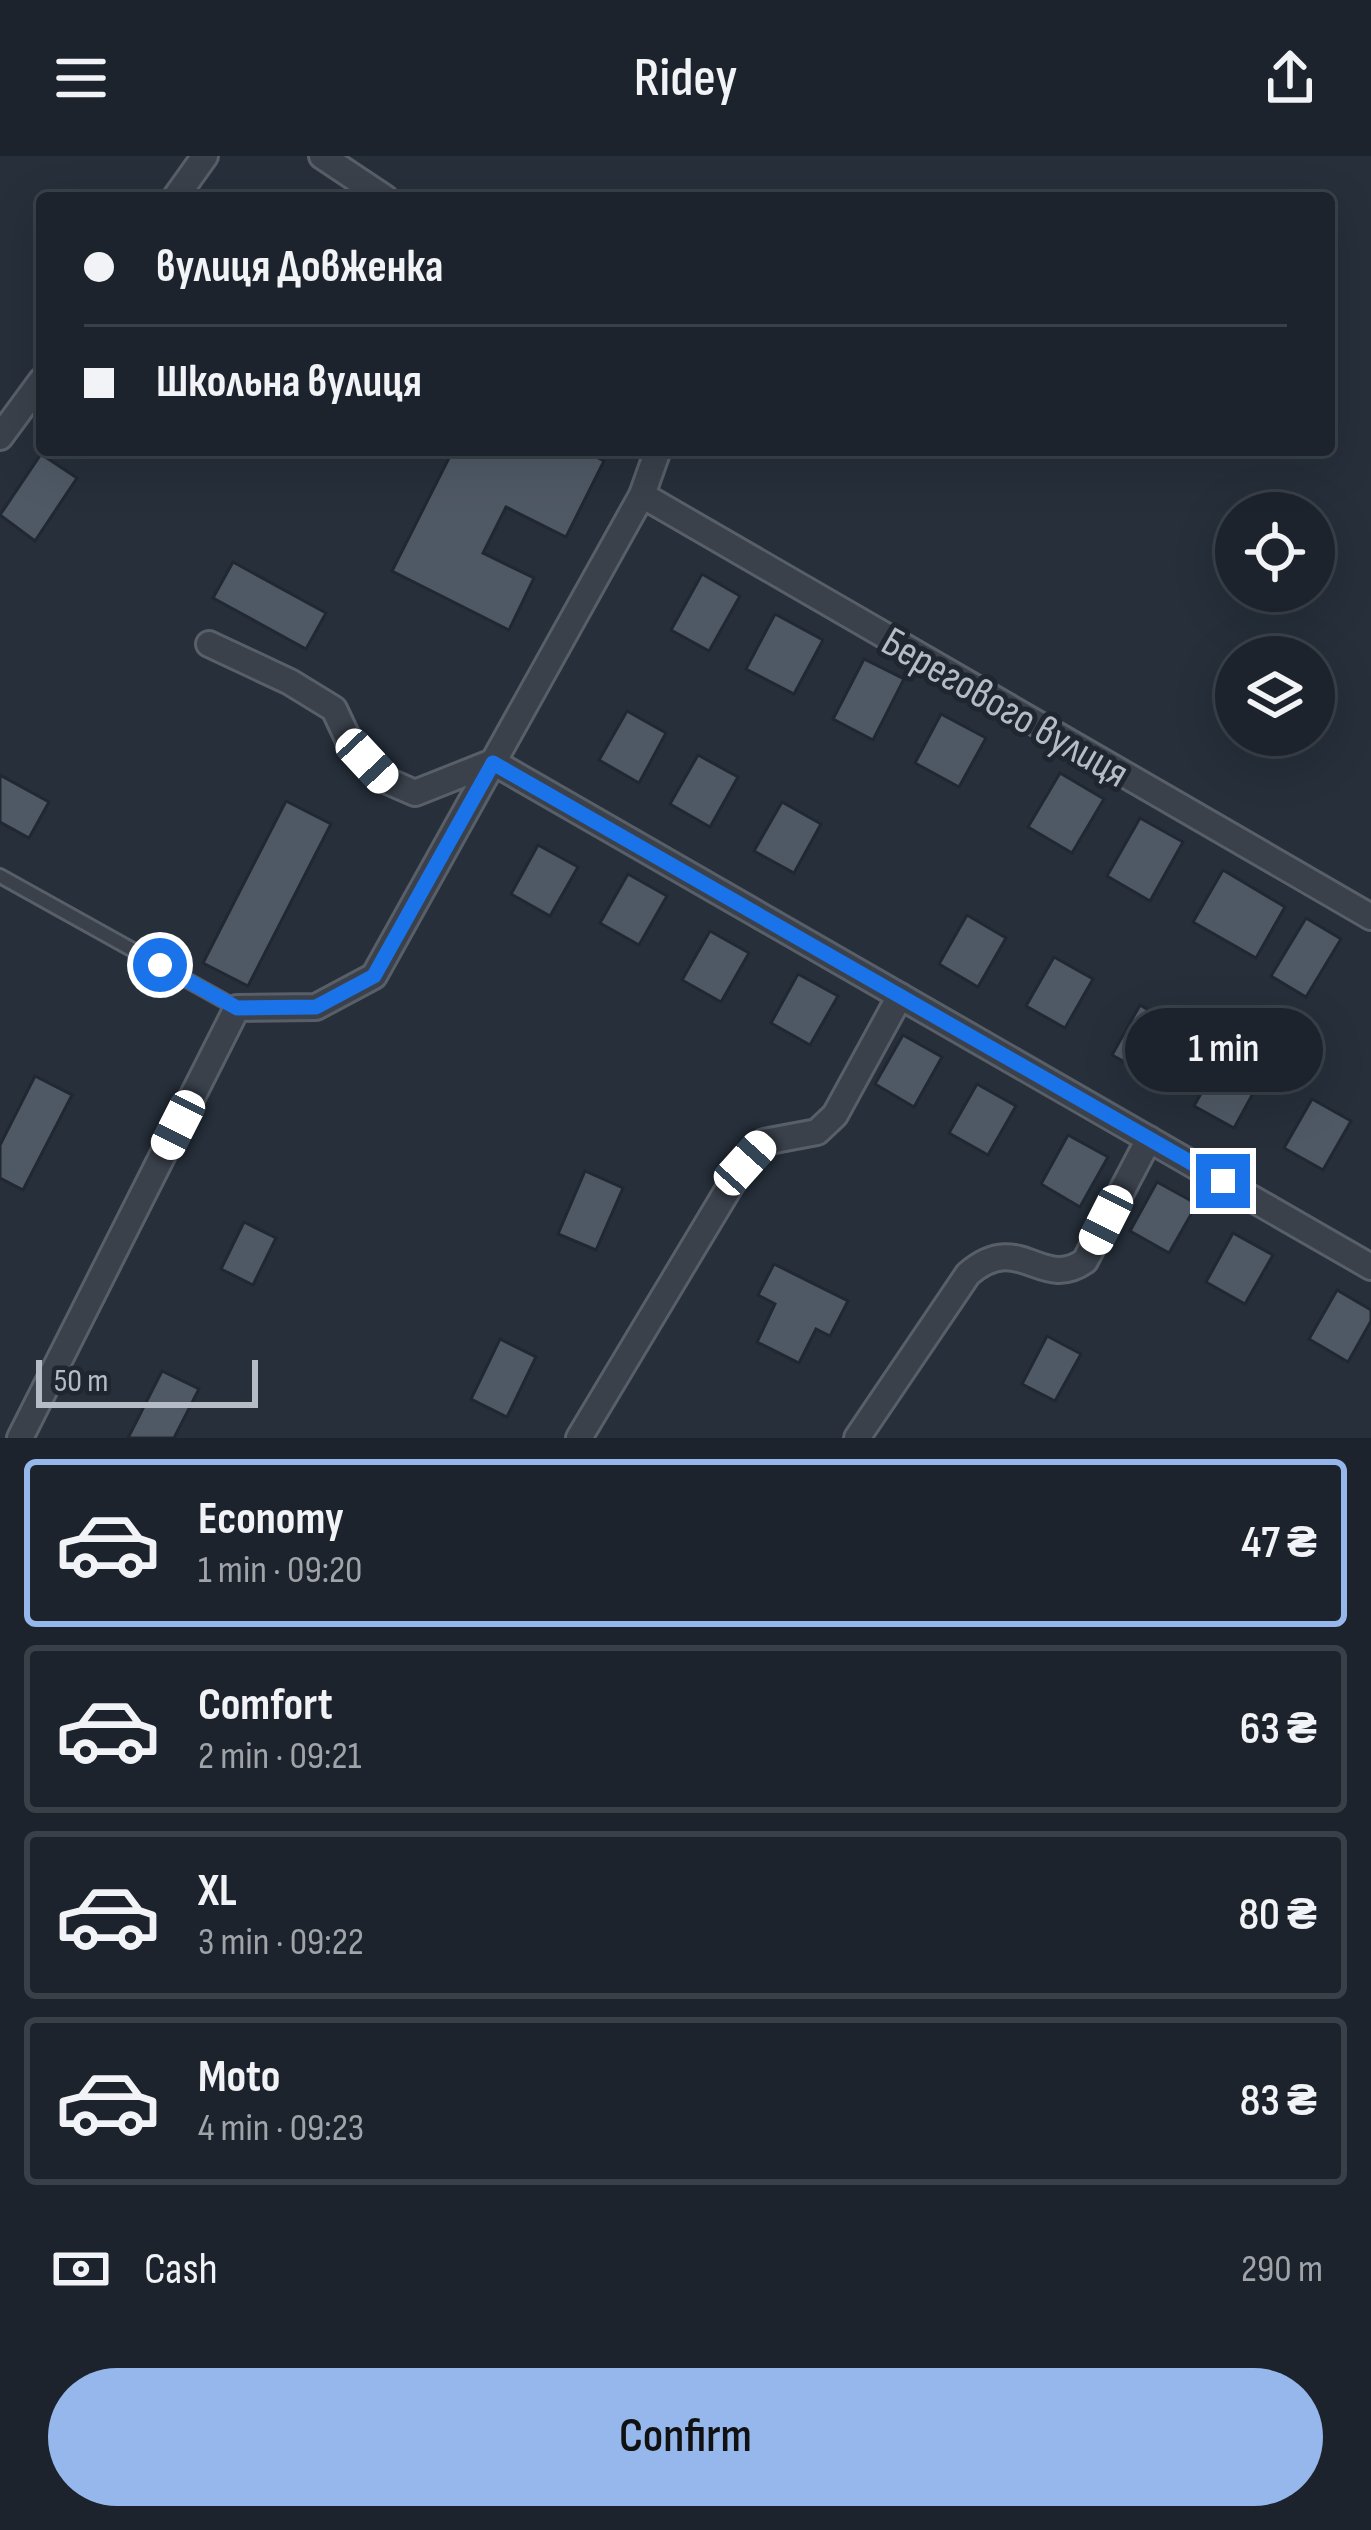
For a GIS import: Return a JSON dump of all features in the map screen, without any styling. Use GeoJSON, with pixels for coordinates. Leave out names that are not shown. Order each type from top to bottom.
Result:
{"type":"FeatureCollection","features":[{"type":"Feature","properties":{"kind":"street"},"geometry":{"type":"LineString","coordinates":[[179,192],[206,156]]}},
{"type":"Feature","properties":{"kind":"street"},"geometry":{"type":"LineString","coordinates":[[322,156],[376,192]]}},
{"type":"Feature","properties":{"kind":"street"},"geometry":{"type":"LineString","coordinates":[[0,437],[36,388]]}},
{"type":"Feature","properties":{"kind":"street"},"geometry":{"type":"LineString","coordinates":[[20,1438],[237,1008],[316,1007],[374,976],[642,495],[656,456]]}},
{"type":"Feature","properties":{"kind":"street","name":"Берегового вулиця"},"geometry":{"type":"LineString","coordinates":[[642,495],[1371,917]]}},
{"type":"Feature","properties":{"kind":"street"},"geometry":{"type":"LineString","coordinates":[[209,644],[290,682],[334,710],[350,743],[383,779],[415,793],[493,763]]}},
{"type":"Feature","properties":{"kind":"street"},"geometry":{"type":"LineString","coordinates":[[493,763],[1371,1267]]}},
{"type":"Feature","properties":{"kind":"street"},"geometry":{"type":"LineString","coordinates":[[579,1438],[745,1163],[764,1142],[817,1132],[835,1114],[900,996]]}},
{"type":"Feature","properties":{"kind":"street"},"geometry":{"type":"LineString","coordinates":[[857,1438],[968,1274],[983,1261],[1002,1254],[1054,1270],[1073,1269],[1085,1261],[1149,1139]]}},
{"type":"Feature","properties":{"kind":"lane"},"geometry":{"type":"LineString","coordinates":[[0,876],[237,1008]]}},
{"type":"Feature","properties":{"kind":"building"},"geometry":{"type":"Polygon","coordinates":[[[40,456],[77,478],[35,541],[0,515],[40,456]]]}},
{"type":"Feature","properties":{"kind":"building"},"geometry":{"type":"Polygon","coordinates":[[[450,456],[594,456],[604,461],[566,537],[506,507],[483,553],[534,578],[509,630],[392,571],[450,456]]]}},
{"type":"Feature","properties":{"kind":"building"},"geometry":{"type":"Polygon","coordinates":[[[233,562],[326,613],[306,649],[213,598],[233,562]]]}},
{"type":"Feature","properties":{"kind":"building"},"geometry":{"type":"Polygon","coordinates":[[[702,574],[740,596],[709,651],[671,630],[702,574]]]}},
{"type":"Feature","properties":{"kind":"building"},"geometry":{"type":"Polygon","coordinates":[[[775,614],[823,640],[794,694],[746,669],[775,614]]]}},
{"type":"Feature","properties":{"kind":"building"},"geometry":{"type":"Polygon","coordinates":[[[864,659],[904,679],[873,740],[833,719],[864,659]]]}},
{"type":"Feature","properties":{"kind":"building"},"geometry":{"type":"Polygon","coordinates":[[[627,711],[666,733],[639,783],[599,760],[627,711]]]}},
{"type":"Feature","properties":{"kind":"building"},"geometry":{"type":"Polygon","coordinates":[[[941,714],[986,738],[959,787],[915,763],[941,714]]]}},
{"type":"Feature","properties":{"kind":"building"},"geometry":{"type":"Polygon","coordinates":[[[698,755],[738,777],[710,827],[670,804],[698,755]]]}},
{"type":"Feature","properties":{"kind":"building"},"geometry":{"type":"Polygon","coordinates":[[[1060,773],[1104,799],[1072,853],[1028,827],[1060,773]]]}},
{"type":"Feature","properties":{"kind":"building"},"geometry":{"type":"Polygon","coordinates":[[[0,775],[49,802],[29,838],[0,822],[0,775]]]}},
{"type":"Feature","properties":{"kind":"building"},"geometry":{"type":"Polygon","coordinates":[[[286,801],[331,824],[248,986],[203,963],[286,801]]]}},
{"type":"Feature","properties":{"kind":"building"},"geometry":{"type":"Polygon","coordinates":[[[782,802],[821,824],[794,873],[754,851],[782,802]]]}},
{"type":"Feature","properties":{"kind":"building"},"geometry":{"type":"Polygon","coordinates":[[[1140,818],[1183,842],[1150,901],[1107,876],[1140,818]]]}},
{"type":"Feature","properties":{"kind":"building"},"geometry":{"type":"Polygon","coordinates":[[[538,845],[578,867],[550,916],[511,894],[538,845]]]}},
{"type":"Feature","properties":{"kind":"building"},"geometry":{"type":"Polygon","coordinates":[[[1223,870],[1285,907],[1256,958],[1193,922],[1223,870]]]}},
{"type":"Feature","properties":{"kind":"building"},"geometry":{"type":"Polygon","coordinates":[[[628,874],[667,896],[639,945],[600,923],[628,874]]]}},
{"type":"Feature","properties":{"kind":"building"},"geometry":{"type":"Polygon","coordinates":[[[967,915],[1006,938],[978,987],[939,964],[967,915]]]}},
{"type":"Feature","properties":{"kind":"building"},"geometry":{"type":"Polygon","coordinates":[[[1306,918],[1341,939],[1306,997],[1271,976],[1306,918]]]}},
{"type":"Feature","properties":{"kind":"building"},"geometry":{"type":"Polygon","coordinates":[[[710,931],[749,953],[721,1002],[682,980],[710,931]]]}},
{"type":"Feature","properties":{"kind":"building"},"geometry":{"type":"Polygon","coordinates":[[[1054,957],[1093,979],[1065,1028],[1026,1006],[1054,957]]]}},
{"type":"Feature","properties":{"kind":"building"},"geometry":{"type":"Polygon","coordinates":[[[798,974],[838,996],[810,1045],[771,1023],[798,974]]]}},
{"type":"Feature","properties":{"kind":"building"},"geometry":{"type":"Polygon","coordinates":[[[1140,1005],[1179,1028],[1152,1077],[1112,1055],[1140,1005]]]}},
{"type":"Feature","properties":{"kind":"building"},"geometry":{"type":"Polygon","coordinates":[[[903,1035],[942,1057],[914,1107],[875,1084],[903,1035]]]}},
{"type":"Feature","properties":{"kind":"building"},"geometry":{"type":"Polygon","coordinates":[[[1222,1056],[1261,1079],[1234,1128],[1194,1106],[1222,1056]]]}},
{"type":"Feature","properties":{"kind":"building"},"geometry":{"type":"Polygon","coordinates":[[[35,1076],[72,1095],[23,1190],[0,1178],[0,1145],[35,1076]]]}},
{"type":"Feature","properties":{"kind":"building"},"geometry":{"type":"Polygon","coordinates":[[[977,1084],[1016,1106],[988,1155],[949,1133],[977,1084]]]}},
{"type":"Feature","properties":{"kind":"building"},"geometry":{"type":"Polygon","coordinates":[[[1312,1099],[1351,1121],[1323,1170],[1284,1148],[1312,1099]]]}},
{"type":"Feature","properties":{"kind":"building"},"geometry":{"type":"Polygon","coordinates":[[[1068,1135],[1108,1157],[1080,1207],[1041,1184],[1068,1135]]]}},
{"type":"Feature","properties":{"kind":"building"},"geometry":{"type":"Polygon","coordinates":[[[585,1171],[623,1188],[596,1250],[558,1234],[585,1171]]]}},
{"type":"Feature","properties":{"kind":"building"},"geometry":{"type":"Polygon","coordinates":[[[1157,1182],[1197,1204],[1169,1253],[1130,1231],[1157,1182]]]}},
{"type":"Feature","properties":{"kind":"building"},"geometry":{"type":"Polygon","coordinates":[[[244,1222],[276,1238],[253,1285],[221,1269],[244,1222]]]}},
{"type":"Feature","properties":{"kind":"building"},"geometry":{"type":"Polygon","coordinates":[[[1233,1233],[1273,1255],[1245,1304],[1206,1282],[1233,1233]]]}},
{"type":"Feature","properties":{"kind":"building"},"geometry":{"type":"Polygon","coordinates":[[[774,1264],[848,1301],[830,1336],[816,1329],[799,1363],[757,1342],[775,1304],[758,1295],[774,1264]]]}},
{"type":"Feature","properties":{"kind":"building"},"geometry":{"type":"Polygon","coordinates":[[[1337,1290],[1371,1310],[1371,1321],[1348,1362],[1309,1339],[1337,1290]]]}},
{"type":"Feature","properties":{"kind":"building"},"geometry":{"type":"Polygon","coordinates":[[[1047,1336],[1081,1354],[1055,1401],[1022,1384],[1047,1336]]]}},
{"type":"Feature","properties":{"kind":"building"},"geometry":{"type":"Polygon","coordinates":[[[500,1339],[536,1357],[507,1417],[471,1399],[500,1339]]]}},
{"type":"Feature","properties":{"kind":"building"},"geometry":{"type":"Polygon","coordinates":[[[162,1371],[199,1389],[174,1438],[128,1438],[162,1371]]]}},
{"type":"Feature","properties":{"kind":"route"},"geometry":{"type":"LineString","coordinates":[[160,965],[237,1008],[316,1007],[374,976],[493,763],[1223,1181]]}}]}
